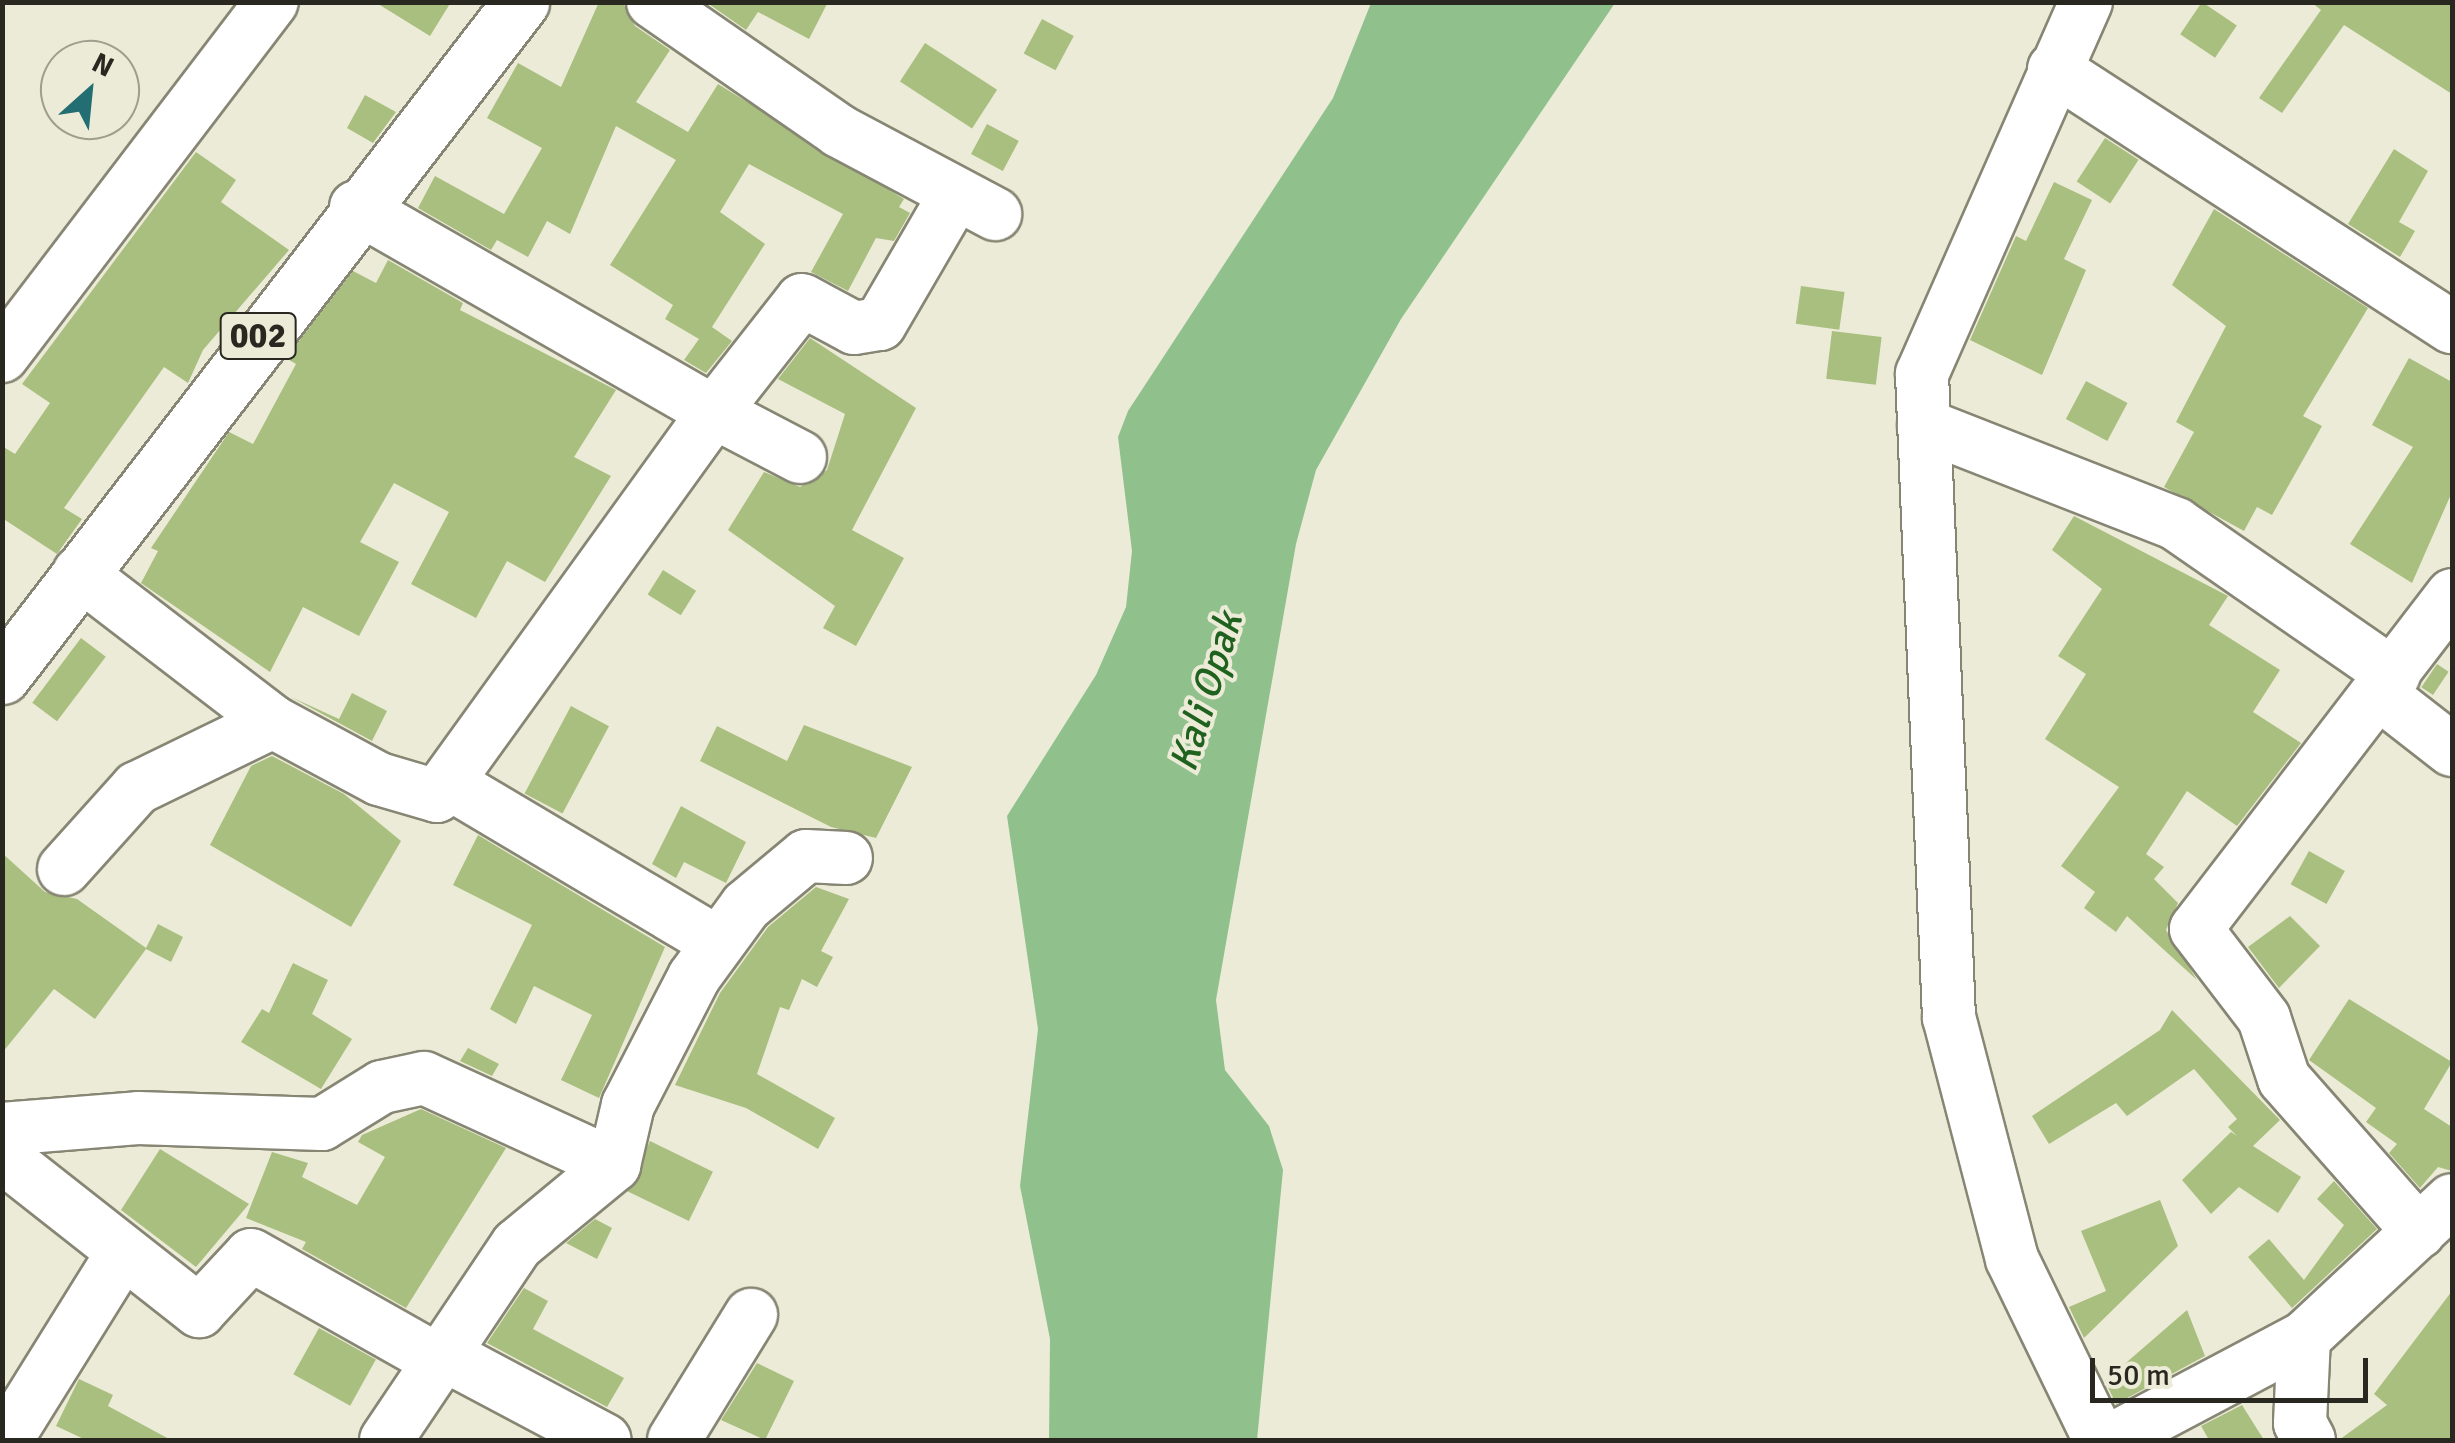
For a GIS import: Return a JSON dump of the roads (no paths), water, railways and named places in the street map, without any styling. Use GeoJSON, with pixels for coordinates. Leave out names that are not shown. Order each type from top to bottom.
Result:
{"type":"FeatureCollection","features":[{"type":"Feature","properties":{"kind":"main road","name":"002"},"geometry":{"type":"LineString","coordinates":[[2,676],[356,207],[520,2]]}},
{"type":"Feature","properties":{"kind":"street"},"geometry":{"type":"LineString","coordinates":[[2,356],[272,2]]}},
{"type":"Feature","properties":{"kind":"street"},"geometry":{"type":"LineString","coordinates":[[79,574],[273,722],[424,797],[452,785],[714,412],[802,300],[854,328],[880,324],[974,206],[838,131],[653,2]]}},
{"type":"Feature","properties":{"kind":"street"},"geometry":{"type":"LineString","coordinates":[[2086,2],[1933,334],[1922,374],[1949,1017],[2012,1259],[2100,1440]]}},
{"type":"Feature","properties":{"kind":"street"},"geometry":{"type":"LineString","coordinates":[[2054,69],[2452,326]]}},
{"type":"Feature","properties":{"kind":"street"},"geometry":{"type":"LineString","coordinates":[[356,207],[800,458]]}},
{"type":"Feature","properties":{"kind":"street"},"geometry":{"type":"LineString","coordinates":[[1924,425],[2176,524],[2387,684],[2452,750]]}},
{"type":"Feature","properties":{"kind":"street"},"geometry":{"type":"LineString","coordinates":[[2111,1440],[2304,1338],[2436,1216],[2284,1080],[2264,1018],[2196,930],[2452,595]]}},
{"type":"Feature","properties":{"kind":"street"},"geometry":{"type":"LineString","coordinates":[[64,869],[136,788],[273,722]]}},
{"type":"Feature","properties":{"kind":"street"},"geometry":{"type":"LineString","coordinates":[[452,785],[718,943]]}},
{"type":"Feature","properties":{"kind":"street"},"geometry":{"type":"LineString","coordinates":[[386,1440],[517,1245],[614,1165],[628,1105],[718,943],[806,856],[846,858]]}},
{"type":"Feature","properties":{"kind":"street"},"geometry":{"type":"LineString","coordinates":[[2,1129],[138,1118],[322,1124],[382,1087],[424,1078],[614,1165]]}},
{"type":"Feature","properties":{"kind":"street"},"geometry":{"type":"LineString","coordinates":[[2,1156],[121,1255],[199,1311],[212,1308],[251,1255],[605,1440]]}},
{"type":"Feature","properties":{"kind":"street"},"geometry":{"type":"LineString","coordinates":[[23,1434],[121,1255]]}},
{"type":"Feature","properties":{"kind":"street"},"geometry":{"type":"LineString","coordinates":[[674,1440],[751,1315]]}},
{"type":"Feature","properties":{"kind":"street"},"geometry":{"type":"LineString","coordinates":[[2304,1338],[2300,1423],[2309,1440]]}},
{"type":"Feature","properties":{"kind":"water","name":"Kali Opak"},"geometry":{"type":"Polygon","coordinates":[[[1371,3],[1615,3],[1401,319],[1316,470],[1296,544],[1216,1000],[1225,1070],[1269,1126],[1283,1170],[1257,1440],[1049,1440],[1050,1339],[1020,1186],[1038,1029],[1007,816],[1096,675],[1126,607],[1132,551],[1118,437],[1128,411],[1333,98],[1371,3]]]}}]}
